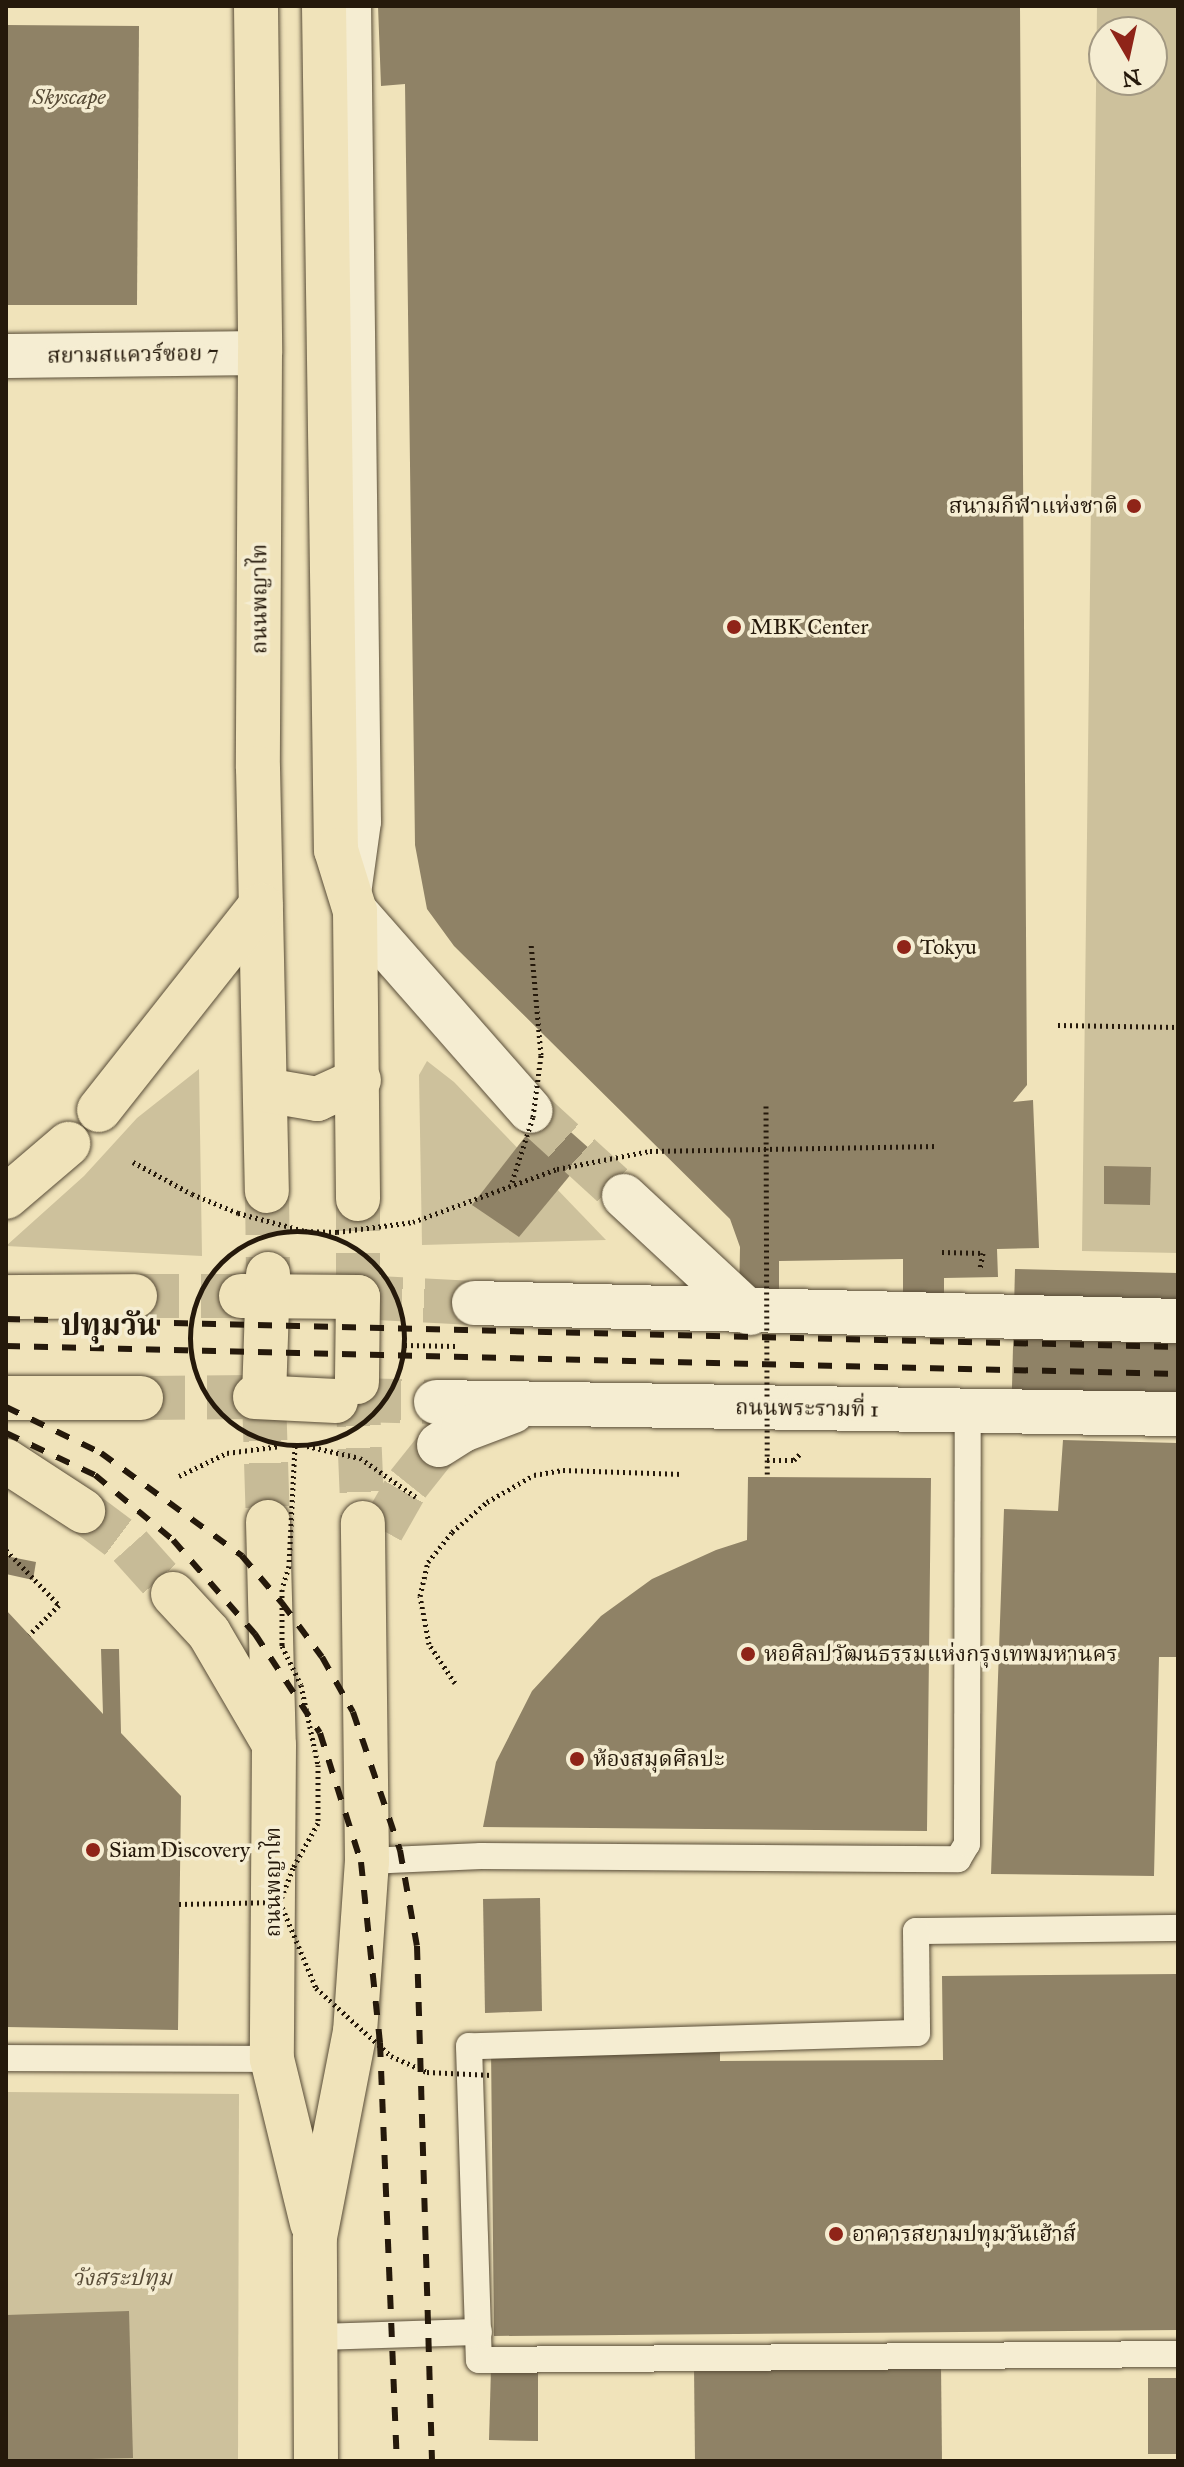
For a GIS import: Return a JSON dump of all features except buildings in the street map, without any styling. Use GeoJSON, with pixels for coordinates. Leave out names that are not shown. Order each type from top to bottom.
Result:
{"type":"FeatureCollection","features":[{"type":"Feature","properties":{"kind":"main road","name":"ถนนพญาไท"},"geometry":{"type":"LineString","coordinates":[[256,6],[261,905],[267,1191]]}},
{"type":"Feature","properties":{"kind":"main road"},"geometry":{"type":"LineString","coordinates":[[324,6],[336,850],[355,911],[358,1199]]}},
{"type":"Feature","properties":{"kind":"main road","name":"สยามสแควร์ซอย 7"},"geometry":{"type":"LineString","coordinates":[[6,356],[260,353]]}},
{"type":"Feature","properties":{"kind":"main road"},"geometry":{"type":"LineString","coordinates":[[99,1110],[261,905]]}},
{"type":"Feature","properties":{"kind":"main road"},"geometry":{"type":"LineString","coordinates":[[355,911],[531,1111]]}},
{"type":"Feature","properties":{"kind":"main road"},"geometry":{"type":"LineString","coordinates":[[265,1090],[317,1099],[359,1080]]}},
{"type":"Feature","properties":{"kind":"main road"},"geometry":{"type":"LineString","coordinates":[[6,1197],[68,1144]]}},
{"type":"Feature","properties":{"kind":"main road"},"geometry":{"type":"LineString","coordinates":[[624,1196],[750,1313]]}},
{"type":"Feature","properties":{"kind":"main road"},"geometry":{"type":"LineString","coordinates":[[259,1289],[358,1297],[346,1392],[260,1397],[259,1289]]}},
{"type":"Feature","properties":{"kind":"main road"},"geometry":{"type":"LineString","coordinates":[[6,1297],[135,1296]]}},
{"type":"Feature","properties":{"kind":"main road"},"geometry":{"type":"LineString","coordinates":[[474,1303],[750,1313],[1178,1321]]}},
{"type":"Feature","properties":{"kind":"main road"},"geometry":{"type":"LineString","coordinates":[[6,1398],[141,1398]]}},
{"type":"Feature","properties":{"kind":"main road","name":"ถนนพระรามที่ 1"},"geometry":{"type":"LineString","coordinates":[[436,1402],[1178,1414]]}},
{"type":"Feature","properties":{"kind":"main road"},"geometry":{"type":"LineString","coordinates":[[439,1445],[463,1430],[543,1403]]}},
{"type":"Feature","properties":{"kind":"main road"},"geometry":{"type":"LineString","coordinates":[[6,1461],[83,1511]]}},
{"type":"Feature","properties":{"kind":"main road","name":"ถนนพญาไท"},"geometry":{"type":"LineString","coordinates":[[268,1522],[274,1745],[272,2059],[315,2237]]}},
{"type":"Feature","properties":{"kind":"main road","name":"ถนนพญาไท"},"geometry":{"type":"LineString","coordinates":[[316,2461],[315,2237],[355,2032],[367,1861],[370,1538]]}},
{"type":"Feature","properties":{"kind":"main road"},"geometry":{"type":"LineString","coordinates":[[173,1594],[209,1633],[274,1745]]}},
{"type":"Feature","properties":{"kind":"lane"},"geometry":{"type":"LineString","coordinates":[[355,911],[368,822],[358,6]]}},
{"type":"Feature","properties":{"kind":"lane"},"geometry":{"type":"LineString","coordinates":[[367,1861],[481,1856],[958,1859],[967,1844],[968,1411]]}},
{"type":"Feature","properties":{"kind":"lane"},"geometry":{"type":"LineString","coordinates":[[1178,1928],[916,1931],[917,2033],[469,2046],[479,2360],[1178,2354]]}},
{"type":"Feature","properties":{"kind":"lane"},"geometry":{"type":"LineString","coordinates":[[6,2058],[272,2059]]}},
{"type":"Feature","properties":{"kind":"lane"},"geometry":{"type":"LineString","coordinates":[[316,2337],[479,2332]]}},
{"type":"Feature","properties":{"kind":"path"},"geometry":{"type":"LineString","coordinates":[[512,1183],[533,1117],[541,1055],[531,944]]}},
{"type":"Feature","properties":{"kind":"path"},"geometry":{"type":"LineString","coordinates":[[1058,1025],[1178,1027]]}},
{"type":"Feature","properties":{"kind":"path"},"geometry":{"type":"LineString","coordinates":[[766,1106],[767,1477]]}},
{"type":"Feature","properties":{"kind":"path"},"geometry":{"type":"LineString","coordinates":[[416,1497],[360,1458],[262,1441],[232,1425],[208,1400],[193,1370],[188,1336],[195,1302],[212,1271],[238,1248],[271,1234],[337,1232],[413,1222],[512,1183],[589,1161],[650,1151],[937,1146]]}},
{"type":"Feature","properties":{"kind":"path"},"geometry":{"type":"LineString","coordinates":[[133,1162],[227,1208],[338,1238],[367,1256],[389,1281],[402,1311],[405,1345],[398,1377],[382,1405],[358,1428],[328,1441],[227,1453],[179,1476]]}},
{"type":"Feature","properties":{"kind":"path"},"geometry":{"type":"LineString","coordinates":[[942,1252],[983,1253],[983,1269],[971,1269]]}},
{"type":"Feature","properties":{"kind":"path"},"geometry":{"type":"LineString","coordinates":[[295,1446],[289,1566],[282,1589],[282,1646],[301,1685],[318,1765],[318,1823],[293,1868],[280,1902],[316,1988],[391,2056],[427,2072],[492,2075]]}},
{"type":"Feature","properties":{"kind":"path"},"geometry":{"type":"LineString","coordinates":[[767,1460],[794,1460],[803,1446]]}},
{"type":"Feature","properties":{"kind":"path"},"geometry":{"type":"LineString","coordinates":[[455,1683],[429,1644],[420,1596],[428,1562],[452,1532],[487,1502],[534,1475],[563,1470],[683,1474]]}},
{"type":"Feature","properties":{"kind":"path"},"geometry":{"type":"LineString","coordinates":[[6,1550],[59,1605],[29,1635]]}},
{"type":"Feature","properties":{"kind":"path"},"geometry":{"type":"LineString","coordinates":[[179,1904],[280,1902]]}},
{"type":"Feature","properties":{"kind":"green space","name":"สนามกีฬาแห่งชาติ"},"geometry":{"type":"Polygon","coordinates":[[[1097,6],[1178,6],[1178,1253],[1082,1251],[1096,96],[1168,96],[1168,16],[1097,16],[1097,6]]]}},
{"type":"Feature","properties":{"kind":"green space"},"geometry":{"type":"Polygon","coordinates":[[[427,1061],[454,1082],[606,1240],[422,1245],[419,1075],[427,1061]]]}},
{"type":"Feature","properties":{"kind":"green space"},"geometry":{"type":"Polygon","coordinates":[[[199,1069],[202,1256],[6,1246],[84,1176],[137,1118],[199,1069]]]}},
{"type":"Feature","properties":{"kind":"green space","name":"วังสระปทุม"},"geometry":{"type":"Polygon","coordinates":[[[6,2092],[239,2094],[238,2461],[6,2461],[6,2092]]]}},
{"type":"Feature","properties":{"kind":"tunnel"},"geometry":{"type":"LineString","coordinates":[[531,1111],[624,1196]]}},
{"type":"Feature","properties":{"kind":"tunnel"},"geometry":{"type":"LineString","coordinates":[[267,1191],[268,1274]]}},
{"type":"Feature","properties":{"kind":"tunnel"},"geometry":{"type":"LineString","coordinates":[[358,1199],[358,1297]]}},
{"type":"Feature","properties":{"kind":"tunnel"},"geometry":{"type":"LineString","coordinates":[[135,1296],[241,1296]]}},
{"type":"Feature","properties":{"kind":"tunnel"},"geometry":{"type":"LineString","coordinates":[[358,1297],[474,1303]]}},
{"type":"Feature","properties":{"kind":"tunnel"},"geometry":{"type":"LineString","coordinates":[[357,1382],[363,1523]]}},
{"type":"Feature","properties":{"kind":"tunnel"},"geometry":{"type":"LineString","coordinates":[[141,1398],[255,1397]]}},
{"type":"Feature","properties":{"kind":"tunnel"},"geometry":{"type":"LineString","coordinates":[[264,1397],[268,1522]]}},
{"type":"Feature","properties":{"kind":"tunnel"},"geometry":{"type":"LineString","coordinates":[[357,1400],[436,1402]]}},
{"type":"Feature","properties":{"kind":"tunnel"},"geometry":{"type":"LineString","coordinates":[[382,1530],[408,1484],[439,1445]]}},
{"type":"Feature","properties":{"kind":"tunnel"},"geometry":{"type":"LineString","coordinates":[[83,1511],[130,1546],[173,1594]]}},
{"type":"Feature","properties":{"kind":"railway"},"geometry":{"type":"LineString","coordinates":[[6,1319],[1178,1347]]}},
{"type":"Feature","properties":{"kind":"railway"},"geometry":{"type":"LineString","coordinates":[[6,1346],[1178,1374]]}},
{"type":"Feature","properties":{"kind":"railway"},"geometry":{"type":"LineString","coordinates":[[6,1407],[101,1453],[242,1556],[322,1657],[353,1712],[400,1850],[417,1946],[432,2461]]}},
{"type":"Feature","properties":{"kind":"railway"},"geometry":{"type":"LineString","coordinates":[[6,1433],[95,1475],[173,1540],[255,1634],[320,1733],[361,1862],[380,2043],[397,2461]]}},
{"type":"Feature","properties":{"kind":"place","name":"สนามกีฬาแห่งชาติ"},"geometry":{"type":"Point","coordinates":[1134,506]}},
{"type":"Feature","properties":{"kind":"place","name":"MBK Center"},"geometry":{"type":"Point","coordinates":[734,627]}},
{"type":"Feature","properties":{"kind":"place","name":"Tokyu"},"geometry":{"type":"Point","coordinates":[904,947]}},
{"type":"Feature","properties":{"kind":"place","name":"หอศิลปวัฒนธรรมแห่งกรุงเทพมหานคร"},"geometry":{"type":"Point","coordinates":[748,1654]}},
{"type":"Feature","properties":{"kind":"place","name":"ห้องสมุดศิลปะ"},"geometry":{"type":"Point","coordinates":[577,1759]}},
{"type":"Feature","properties":{"kind":"place","name":"Siam Discovery"},"geometry":{"type":"Point","coordinates":[93,1850]}},
{"type":"Feature","properties":{"kind":"place","name":"อาคารสยามปทุมวันเฮ้าส์"},"geometry":{"type":"Point","coordinates":[836,2234]}},
{"type":"Feature","properties":{"kind":"district","name":"ปทุมวัน"},"geometry":{"type":"Point","coordinates":[109,1325]}},
{"type":"Feature","properties":{"kind":"park label","name":"Skyscape"},"geometry":{"type":"Point","coordinates":[69,97]}}]}
